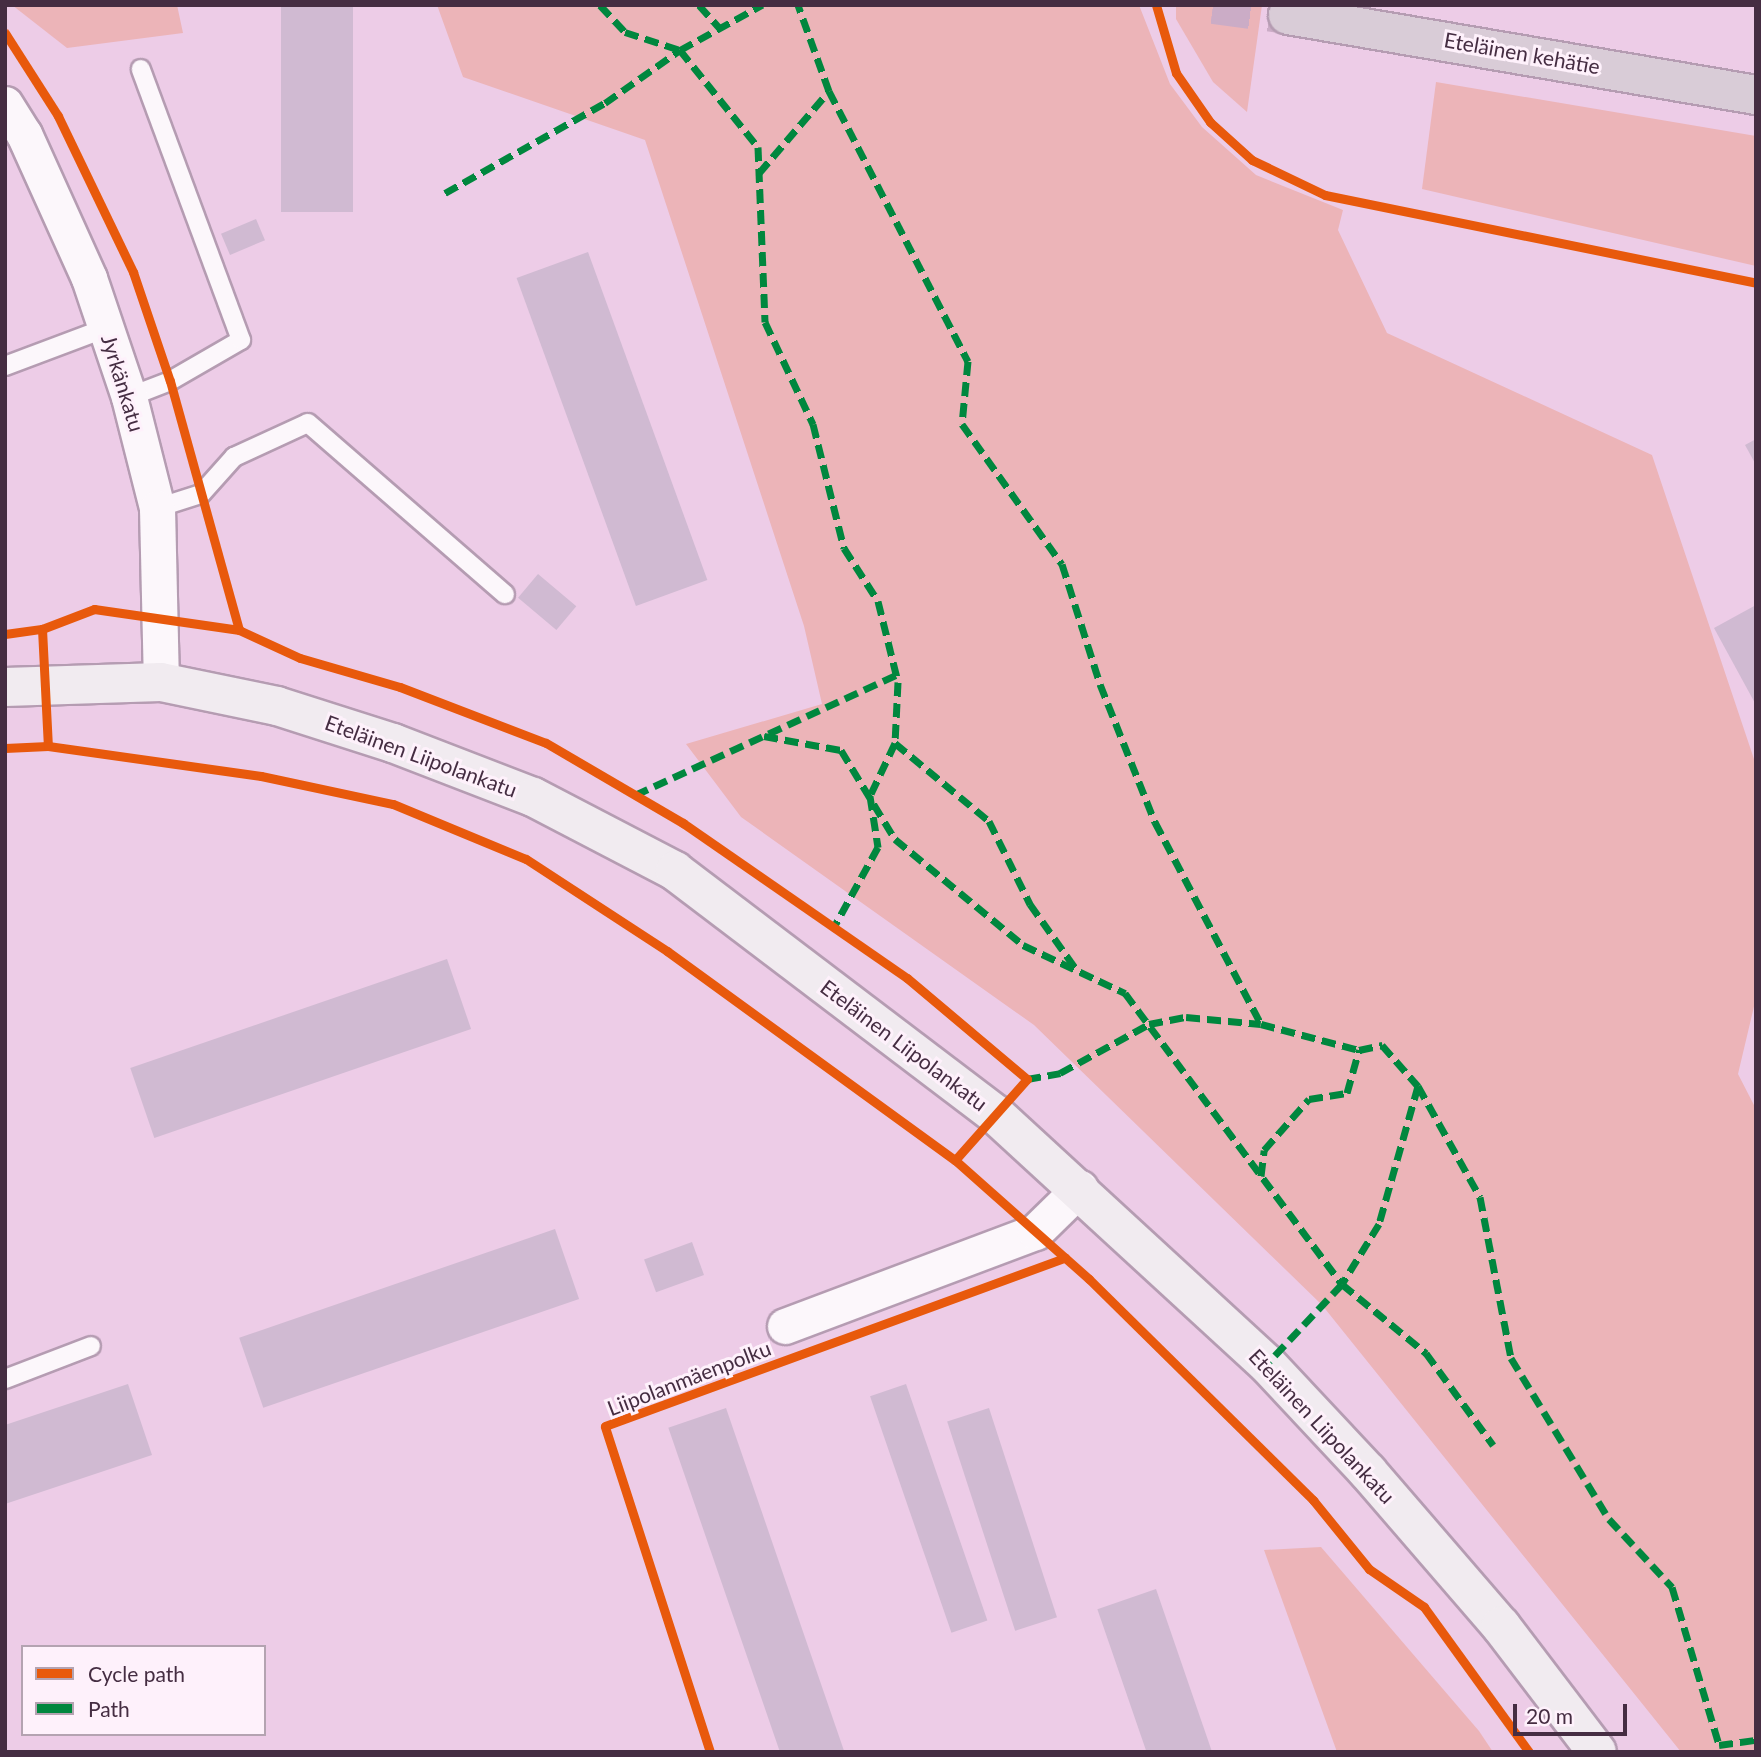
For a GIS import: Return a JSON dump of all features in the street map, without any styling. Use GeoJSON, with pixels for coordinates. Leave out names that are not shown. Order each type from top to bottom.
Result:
{"type":"FeatureCollection","features":[{"type":"Feature","properties":{"kind":"highway","name":"Eteläinen kehätie"},"geometry":{"type":"LineString","coordinates":[[1288,15],[1756,95]]}},
{"type":"Feature","properties":{"kind":"street","name":"Jyrkänkatu"},"geometry":{"type":"LineString","coordinates":[[5,104],[24,134],[89,278],[129,397],[157,508],[161,682]]}},
{"type":"Feature","properties":{"kind":"street","name":"Eteläinen Liipolankatu"},"geometry":{"type":"LineString","coordinates":[[5,687],[161,682],[277,706],[393,743],[533,797],[675,871],[995,1114],[1080,1188],[1267,1364],[1368,1472],[1501,1626],[1597,1752]]}},
{"type":"Feature","properties":{"kind":"street"},"geometry":{"type":"LineString","coordinates":[[785,1326],[1035,1232],[1080,1188]]}},
{"type":"Feature","properties":{"kind":"lane"},"geometry":{"type":"LineString","coordinates":[[129,397],[170,381],[241,340],[141,69]]}},
{"type":"Feature","properties":{"kind":"lane"},"geometry":{"type":"LineString","coordinates":[[5,366],[106,328]]}},
{"type":"Feature","properties":{"kind":"lane"},"geometry":{"type":"LineString","coordinates":[[157,508],[201,494],[234,457],[308,423],[505,594]]}},
{"type":"Feature","properties":{"kind":"lane"},"geometry":{"type":"LineString","coordinates":[[5,1379],[91,1346]]}},
{"type":"Feature","properties":{"kind":"shaded area"},"geometry":{"type":"Polygon","coordinates":[[[12,5],[177,5],[183,33],[67,48],[12,5]]]}},
{"type":"Feature","properties":{"kind":"shaded area"},"geometry":{"type":"Polygon","coordinates":[[[437,5],[1139,5],[1170,84],[1202,127],[1256,175],[1343,210],[1338,230],[1387,333],[1652,455],[1756,765],[1756,998],[1738,1074],[1756,1109],[1756,1752],[1681,1752],[1322,1305],[1034,1025],[741,817],[686,744],[822,704],[804,626],[645,140],[463,77],[437,5]]]}},
{"type":"Feature","properties":{"kind":"shaded area"},"geometry":{"type":"Polygon","coordinates":[[[1176,5],[1262,5],[1247,112],[1213,82],[1176,19],[1176,5]]]}},
{"type":"Feature","properties":{"kind":"shaded area"},"geometry":{"type":"Polygon","coordinates":[[[1436,82],[1756,136],[1756,266],[1422,189],[1436,82]]]}},
{"type":"Feature","properties":{"kind":"shaded area"},"geometry":{"type":"Polygon","coordinates":[[[1321,1547],[1479,1731],[1493,1752],[1337,1752],[1264,1550],[1321,1547]]]}},
{"type":"Feature","properties":{"kind":"building"},"geometry":{"type":"Polygon","coordinates":[[[281,5],[353,5],[353,212],[281,212],[281,5]]]}},
{"type":"Feature","properties":{"kind":"building"},"geometry":{"type":"Polygon","coordinates":[[[256,219],[265,240],[230,255],[221,234],[256,219]]]}},
{"type":"Feature","properties":{"kind":"building"},"geometry":{"type":"Polygon","coordinates":[[[588,252],[707,580],[636,606],[517,278],[588,252]]]}},
{"type":"Feature","properties":{"kind":"building"},"geometry":{"type":"Polygon","coordinates":[[[1756,439],[1756,465],[1745,445],[1756,439]]]}},
{"type":"Feature","properties":{"kind":"building"},"geometry":{"type":"Polygon","coordinates":[[[538,574],[576,606],[556,630],[518,598],[538,574]]]}},
{"type":"Feature","properties":{"kind":"building"},"geometry":{"type":"Polygon","coordinates":[[[1756,605],[1756,705],[1714,628],[1756,605]]]}},
{"type":"Feature","properties":{"kind":"building"},"geometry":{"type":"Polygon","coordinates":[[[447,959],[471,1029],[154,1138],[130,1068],[447,959]]]}},
{"type":"Feature","properties":{"kind":"building"},"geometry":{"type":"Polygon","coordinates":[[[555,1229],[579,1299],[263,1408],[239,1338],[555,1229]]]}},
{"type":"Feature","properties":{"kind":"building"},"geometry":{"type":"Polygon","coordinates":[[[692,1242],[704,1275],[656,1292],[644,1259],[692,1242]]]}},
{"type":"Feature","properties":{"kind":"building"},"geometry":{"type":"Polygon","coordinates":[[[128,1384],[152,1455],[5,1504],[5,1425],[128,1384]]]}},
{"type":"Feature","properties":{"kind":"building"},"geometry":{"type":"Polygon","coordinates":[[[906,1384],[987,1620],[951,1633],[870,1396],[906,1384]]]}},
{"type":"Feature","properties":{"kind":"building"},"geometry":{"type":"Polygon","coordinates":[[[726,1408],[844,1752],[780,1752],[668,1428],[726,1408]]]}},
{"type":"Feature","properties":{"kind":"building"},"geometry":{"type":"Polygon","coordinates":[[[989,1408],[1057,1617],[1015,1631],[947,1422],[989,1408]]]}},
{"type":"Feature","properties":{"kind":"building"},"geometry":{"type":"Polygon","coordinates":[[[1156,1589],[1212,1752],[1147,1752],[1097,1609],[1156,1589]]]}},
{"type":"Feature","properties":{"kind":"tunnel"},"geometry":{"type":"LineString","coordinates":[[1213,5],[1288,15]]}},
{"type":"Feature","properties":{"kind":"marked path"},"geometry":{"type":"LineString","coordinates":[[600,5],[625,32],[680,50],[758,147],[765,322],[813,424],[844,548],[878,601],[898,682],[895,743],[870,796],[878,847],[834,927]]}},
{"type":"Feature","properties":{"kind":"marked path"},"geometry":{"type":"LineString","coordinates":[[699,5],[720,28]]}},
{"type":"Feature","properties":{"kind":"marked path"},"geometry":{"type":"LineString","coordinates":[[445,193],[605,103],[680,50],[762,5]]}},
{"type":"Feature","properties":{"kind":"marked path"},"geometry":{"type":"LineString","coordinates":[[759,173],[829,91],[798,5]]}},
{"type":"Feature","properties":{"kind":"marked path"},"geometry":{"type":"LineString","coordinates":[[829,91],[968,361],[962,424],[1062,564],[1100,684],[1155,822],[1261,1024]]}},
{"type":"Feature","properties":{"kind":"marked path"},"geometry":{"type":"LineString","coordinates":[[635,795],[896,675]]}},
{"type":"Feature","properties":{"kind":"marked path"},"geometry":{"type":"LineString","coordinates":[[764,736],[841,750],[895,839],[1023,945],[1125,993],[1342,1284],[1267,1364]]}},
{"type":"Feature","properties":{"kind":"marked path"},"geometry":{"type":"LineString","coordinates":[[895,743],[989,821],[1030,904],[1076,969]]}},
{"type":"Feature","properties":{"kind":"marked path"},"geometry":{"type":"LineString","coordinates":[[1027,1079],[1060,1073],[1149,1024],[1186,1017],[1261,1024],[1359,1050],[1382,1045],[1418,1086],[1379,1224],[1342,1284],[1426,1353],[1493,1445]]}},
{"type":"Feature","properties":{"kind":"marked path"},"geometry":{"type":"LineString","coordinates":[[1261,1176],[1264,1150],[1309,1099],[1347,1093],[1359,1050]]}},
{"type":"Feature","properties":{"kind":"marked path"},"geometry":{"type":"LineString","coordinates":[[1418,1086],[1480,1197],[1511,1358],[1609,1519],[1672,1587],[1719,1745],[1756,1740]]}},
{"type":"Feature","properties":{"kind":"cycle path"},"geometry":{"type":"LineString","coordinates":[[1156,5],[1176,73],[1210,122],[1252,160],[1325,195],[1756,283]]}},
{"type":"Feature","properties":{"kind":"cycle path"},"geometry":{"type":"LineString","coordinates":[[5,33],[58,116],[133,272],[170,381],[239,630]]}},
{"type":"Feature","properties":{"kind":"cycle path"},"geometry":{"type":"LineString","coordinates":[[5,634],[42,629],[94,609],[239,630],[300,658],[400,687],[546,743],[683,823],[907,978],[1027,1079],[955,1160]]}},
{"type":"Feature","properties":{"kind":"cycle path"},"geometry":{"type":"LineString","coordinates":[[42,629],[48,746]]}},
{"type":"Feature","properties":{"kind":"cycle path"},"geometry":{"type":"LineString","coordinates":[[5,748],[48,746],[261,776],[393,804],[526,859],[667,951],[955,1160],[1089,1279],[1313,1500],[1369,1569],[1424,1607],[1529,1752]]}},
{"type":"Feature","properties":{"kind":"cycle path","name":"Liipolanmäenpolku"},"geometry":{"type":"LineString","coordinates":[[710,1752],[605,1426],[1065,1258]]}}]}
